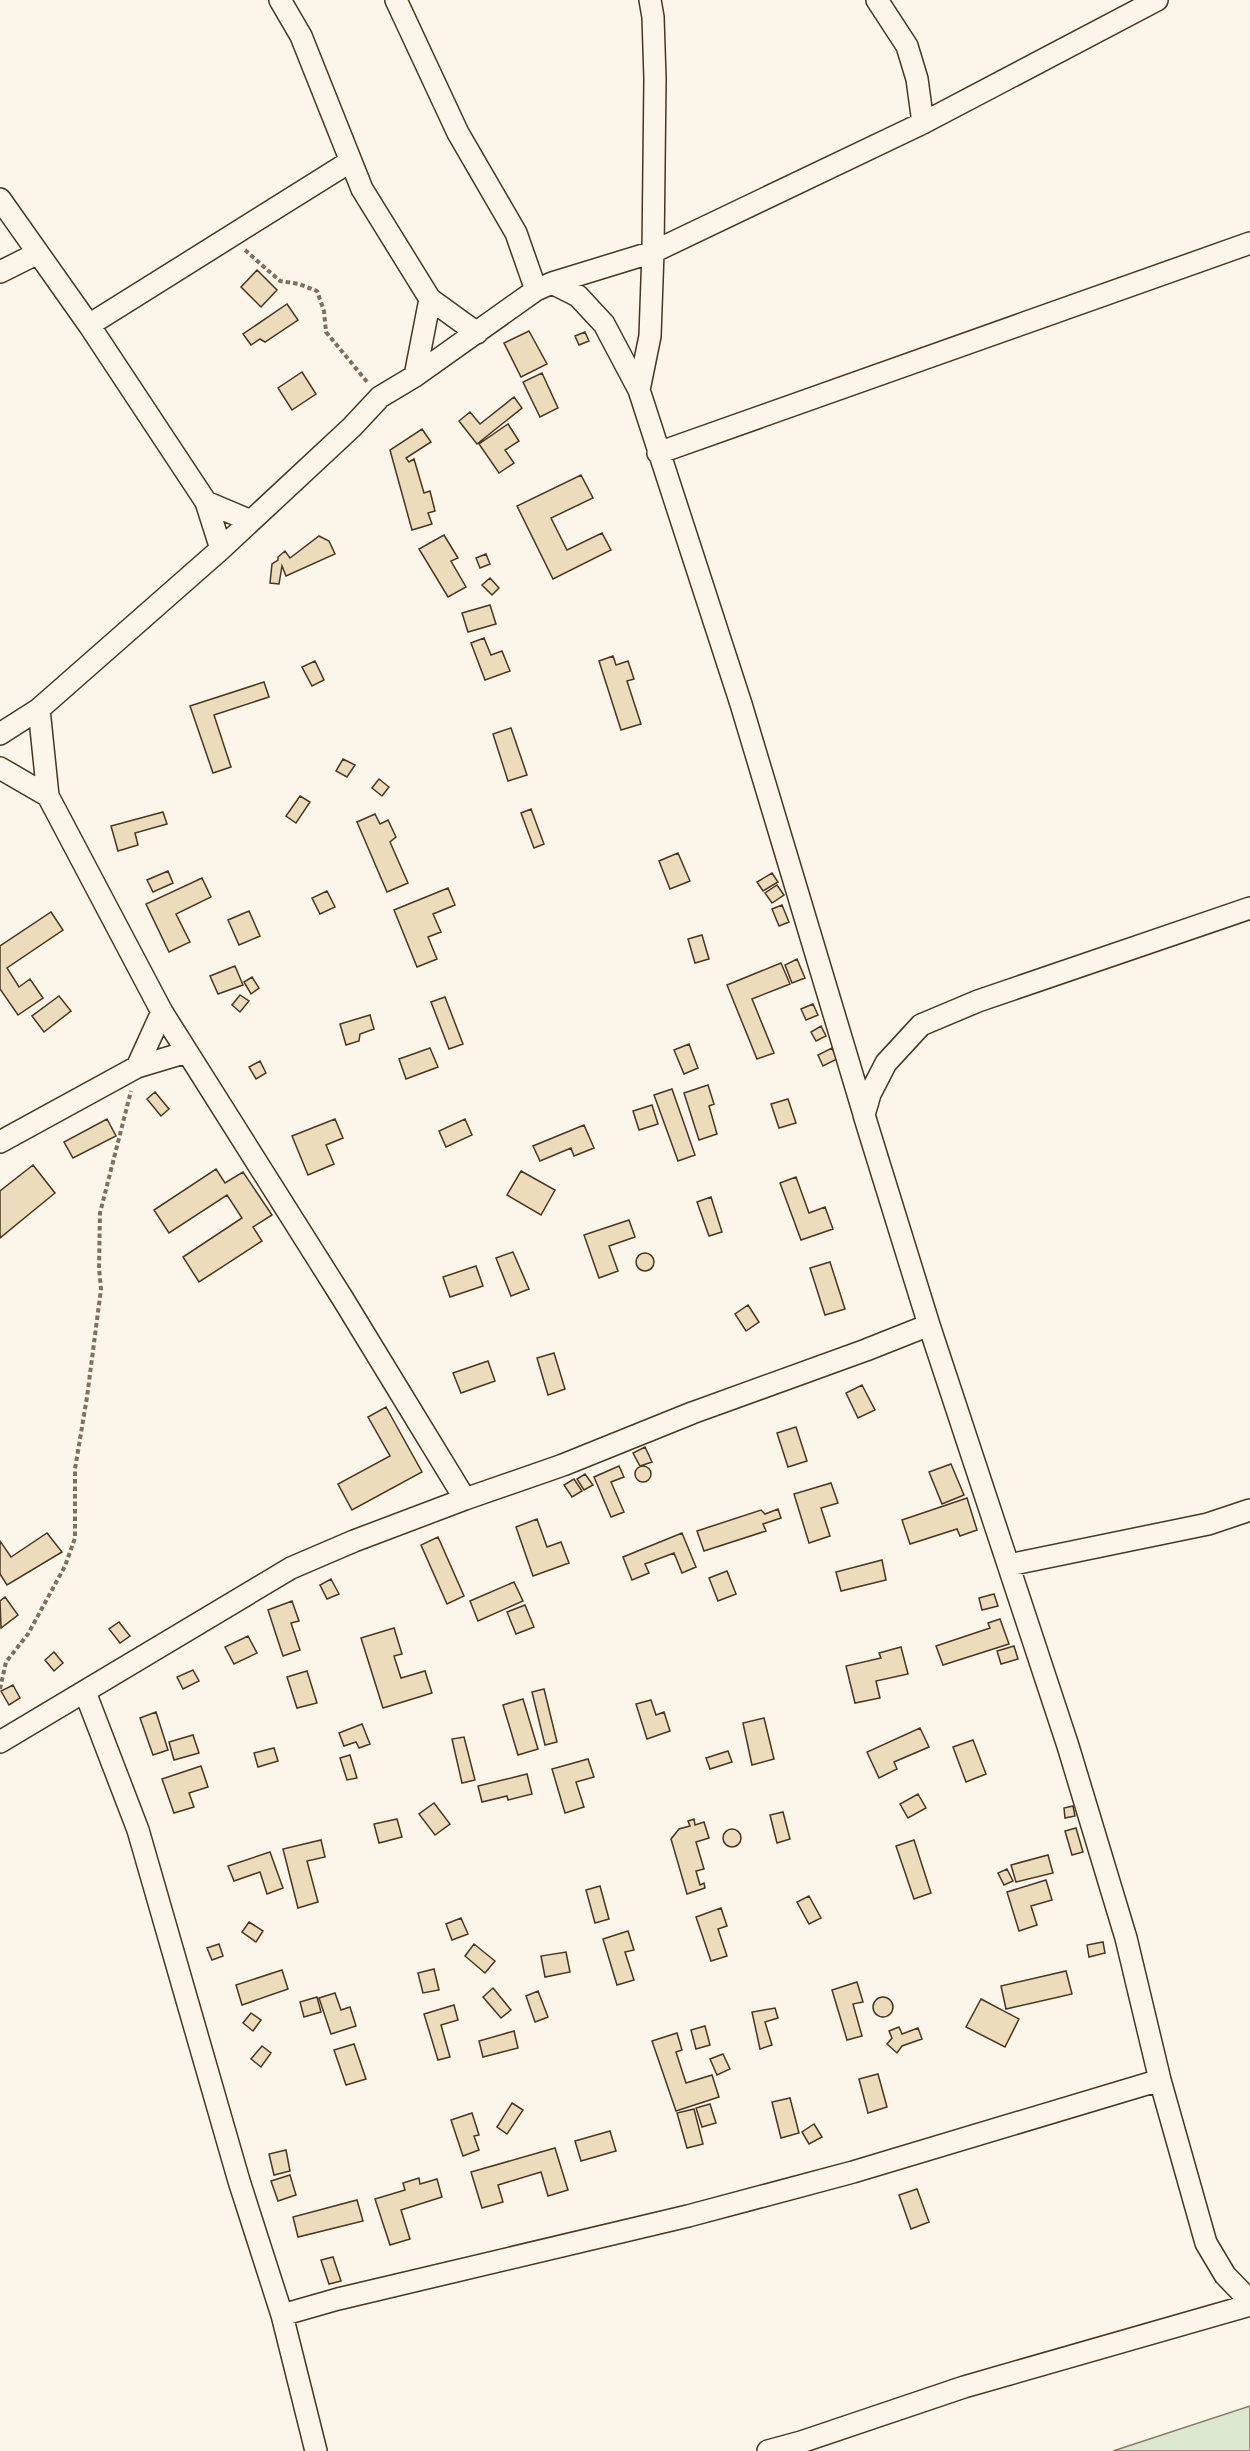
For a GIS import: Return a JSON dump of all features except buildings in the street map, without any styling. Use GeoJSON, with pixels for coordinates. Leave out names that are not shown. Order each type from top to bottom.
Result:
{"type":"FeatureCollection","features":[{"type":"Feature","properties":{"kind":"street"},"geometry":{"type":"LineString","coordinates":[[280,0],[301,36],[362,189],[430,299],[477,333]]}},
{"type":"Feature","properties":{"kind":"street"},"geometry":{"type":"LineString","coordinates":[[396,0],[458,133],[516,233],[544,287],[578,296],[604,324],[639,390],[741,704],[929,1325],[1068,1746],[1126,1938],[1160,2080],[1206,2244],[1225,2275],[1250,2303],[964,2387],[768,2451]]}},
{"type":"Feature","properties":{"kind":"street"},"geometry":{"type":"LineString","coordinates":[[639,390],[650,336],[653,252],[656,80],[650,0]]}},
{"type":"Feature","properties":{"kind":"street"},"geometry":{"type":"LineString","coordinates":[[877,0],[907,46],[917,80],[923,123]]}},
{"type":"Feature","properties":{"kind":"street"},"geometry":{"type":"LineString","coordinates":[[0,734],[39,709],[221,549],[380,398],[477,333],[495,317],[544,287],[653,252],[923,123],[1157,0]]}},
{"type":"Feature","properties":{"kind":"street"},"geometry":{"type":"LineString","coordinates":[[89,325],[351,161]]}},
{"type":"Feature","properties":{"kind":"street"},"geometry":{"type":"LineString","coordinates":[[0,199],[89,325],[206,502],[221,549]]}},
{"type":"Feature","properties":{"kind":"street"},"geometry":{"type":"LineString","coordinates":[[658,453],[1250,243]]}},
{"type":"Feature","properties":{"kind":"street"},"geometry":{"type":"LineString","coordinates":[[0,272],[38,253]]}},
{"type":"Feature","properties":{"kind":"street"},"geometry":{"type":"LineString","coordinates":[[415,376],[430,299]]}},
{"type":"Feature","properties":{"kind":"street"},"geometry":{"type":"LineString","coordinates":[[206,502],[251,521]]}},
{"type":"Feature","properties":{"kind":"street"},"geometry":{"type":"LineString","coordinates":[[39,709],[48,796],[162,1012],[343,1299],[465,1499]]}},
{"type":"Feature","properties":{"kind":"street"},"geometry":{"type":"LineString","coordinates":[[0,768],[48,796]]}},
{"type":"Feature","properties":{"kind":"street"},"geometry":{"type":"LineString","coordinates":[[864,1115],[870,1094],[886,1063],[921,1025],[978,1001],[1250,908]]}},
{"type":"Feature","properties":{"kind":"street"},"geometry":{"type":"LineString","coordinates":[[137,1067],[162,1012]]}},
{"type":"Feature","properties":{"kind":"street"},"geometry":{"type":"LineString","coordinates":[[0,1142],[137,1067],[187,1052]]}},
{"type":"Feature","properties":{"kind":"street"},"geometry":{"type":"LineString","coordinates":[[0,1742],[291,1568],[354,1541],[563,1465],[693,1413],[929,1325]]}},
{"type":"Feature","properties":{"kind":"street"},"geometry":{"type":"LineString","coordinates":[[1008,1564],[1208,1524],[1250,1510]]}},
{"type":"Feature","properties":{"kind":"street"},"geometry":{"type":"LineString","coordinates":[[84,1692],[138,1830],[239,2181],[282,2315],[316,2451]]}},
{"type":"Feature","properties":{"kind":"street"},"geometry":{"type":"LineString","coordinates":[[282,2315],[350,2296],[688,2216],[853,2172],[1160,2080]]}},
{"type":"Feature","properties":{"kind":"path"},"geometry":{"type":"LineString","coordinates":[[229,236],[280,280],[317,291],[324,311],[326,332],[380,398]]}},
{"type":"Feature","properties":{"kind":"path"},"geometry":{"type":"LineString","coordinates":[[0,1689],[6,1662],[28,1634],[65,1566],[75,1538],[75,1469],[101,1289],[100,1213],[137,1067]]}},
{"type":"Feature","properties":{"kind":"green space"},"geometry":{"type":"Polygon","coordinates":[[[1250,2406],[1250,2451],[1113,2451],[1250,2406]]]}}]}
